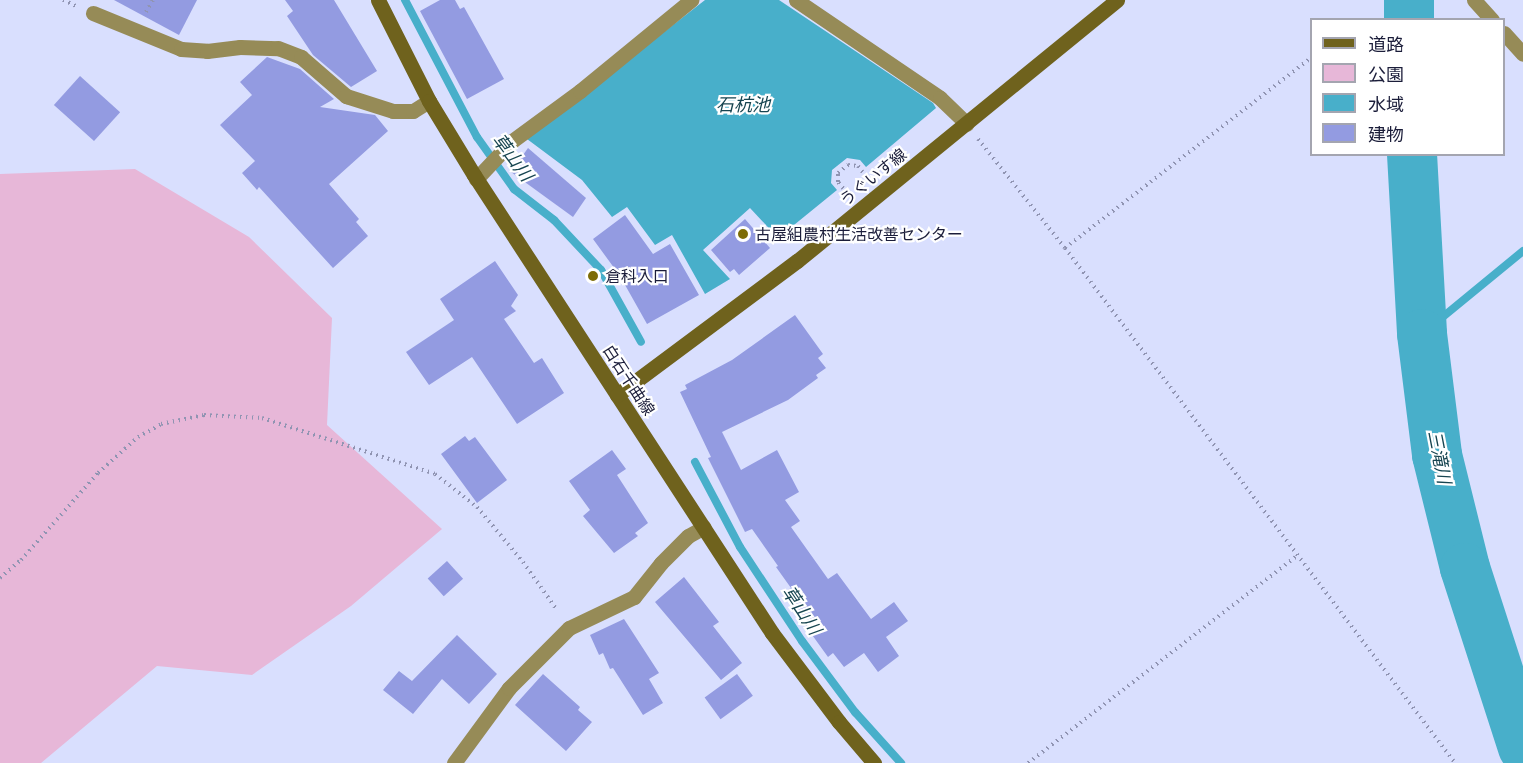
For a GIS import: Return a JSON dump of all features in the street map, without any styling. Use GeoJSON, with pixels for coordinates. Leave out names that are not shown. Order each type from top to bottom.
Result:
{"type":"FeatureCollection","features":[{"type":"Feature","properties":{"kind":"main road","name":"白石千曲線"},"geometry":{"type":"LineString","coordinates":[[378,0],[429,101],[476,179],[772,633],[839,722],[874,763]]}},
{"type":"Feature","properties":{"kind":"main road","name":"うぐいす線"},"geometry":{"type":"LineString","coordinates":[[617,395],[730,313],[967,124],[1117,0]]}},
{"type":"Feature","properties":{"kind":"street"},"geometry":{"type":"LineString","coordinates":[[476,179],[512,141],[580,91],[692,0]]}},
{"type":"Feature","properties":{"kind":"street"},"geometry":{"type":"LineString","coordinates":[[796,0],[940,98],[967,124]]}},
{"type":"Feature","properties":{"kind":"street"},"geometry":{"type":"LineString","coordinates":[[1474,0],[1490,18]]}},
{"type":"Feature","properties":{"kind":"street"},"geometry":{"type":"LineString","coordinates":[[93,13],[181,49],[207,51],[240,47],[279,48],[302,57],[346,96],[393,111],[413,111],[429,101]]}},
{"type":"Feature","properties":{"kind":"street"},"geometry":{"type":"LineString","coordinates":[[1505,35],[1523,54]]}},
{"type":"Feature","properties":{"kind":"street"},"geometry":{"type":"LineString","coordinates":[[454,763],[509,688],[569,628],[634,597],[688,536],[704,527]]}},
{"type":"Feature","properties":{"kind":"path"},"geometry":{"type":"LineString","coordinates":[[1065,248],[1310,58]]}},
{"type":"Feature","properties":{"kind":"path"},"geometry":{"type":"LineString","coordinates":[[967,124],[1065,248],[1455,763]]}},
{"type":"Feature","properties":{"kind":"path"},"geometry":{"type":"LineString","coordinates":[[850,196],[838,182],[838,173],[848,165],[858,166],[869,180]]}},
{"type":"Feature","properties":{"kind":"path"},"geometry":{"type":"LineString","coordinates":[[0,578],[21,560],[98,473],[138,437],[161,424],[204,415],[262,418],[435,474],[477,507],[523,562],[569,628]]}},
{"type":"Feature","properties":{"kind":"path"},"geometry":{"type":"LineString","coordinates":[[1028,763],[1298,555]]}},
{"type":"Feature","properties":{"kind":"green space"},"geometry":{"type":"Polygon","coordinates":[[[135,169],[249,237],[332,318],[327,425],[442,529],[351,606],[252,675],[157,666],[41,763],[0,763],[0,174],[135,169]]]}},
{"type":"Feature","properties":{"kind":"water","name":"石杭池"},"geometry":{"type":"Polygon","coordinates":[[[705,0],[779,0],[933,103],[936,108],[866,167],[860,160],[847,158],[832,170],[831,183],[837,190],[778,238],[750,208],[703,250],[730,279],[705,294],[672,235],[655,245],[627,207],[612,217],[582,180],[527,139],[705,0]]]}},
{"type":"Feature","properties":{"kind":"building"},"geometry":{"type":"Polygon","coordinates":[[[114,0],[197,0],[179,35],[114,0]]]}},
{"type":"Feature","properties":{"kind":"building"},"geometry":{"type":"Polygon","coordinates":[[[285,0],[334,0],[377,71],[351,87],[313,55],[287,16],[293,11],[285,0]]]}},
{"type":"Feature","properties":{"kind":"building"},"geometry":{"type":"Polygon","coordinates":[[[440,0],[455,0],[460,9],[464,7],[504,79],[467,99],[420,11],[440,0]]]}},
{"type":"Feature","properties":{"kind":"building"},"geometry":{"type":"Polygon","coordinates":[[[267,57],[300,69],[334,99],[320,107],[375,115],[388,131],[329,184],[359,219],[356,222],[368,236],[333,268],[259,187],[257,190],[242,173],[255,161],[220,125],[252,95],[240,82],[267,57]]]}},
{"type":"Feature","properties":{"kind":"building"},"geometry":{"type":"Polygon","coordinates":[[[80,76],[120,112],[94,141],[54,105],[80,76]]]}},
{"type":"Feature","properties":{"kind":"building"},"geometry":{"type":"Polygon","coordinates":[[[528,148],[586,198],[573,217],[511,172],[528,148]]]}},
{"type":"Feature","properties":{"kind":"building"},"geometry":{"type":"Polygon","coordinates":[[[625,215],[653,254],[670,244],[699,295],[647,324],[620,276],[593,239],[625,215]]]}},
{"type":"Feature","properties":{"kind":"building","name":"古屋組農村生活改善センター"},"geometry":{"type":"Polygon","coordinates":[[[745,219],[770,248],[739,275],[734,269],[730,272],[711,250],[745,219]]]}},
{"type":"Feature","properties":{"kind":"building"},"geometry":{"type":"Polygon","coordinates":[[[495,261],[518,295],[511,306],[516,311],[504,319],[534,363],[542,358],[564,393],[517,424],[472,357],[429,385],[406,352],[454,320],[440,299],[495,261]]]}},
{"type":"Feature","properties":{"kind":"building"},"geometry":{"type":"Polygon","coordinates":[[[795,315],[823,354],[818,358],[826,368],[816,375],[818,378],[788,400],[722,432],[741,470],[777,450],[799,492],[785,500],[800,521],[791,527],[828,579],[837,573],[871,619],[894,602],[908,621],[886,637],[899,656],[878,672],[864,653],[844,667],[833,653],[828,657],[810,632],[783,593],[791,588],[776,567],[778,566],[752,529],[745,532],[708,458],[711,457],[680,392],[687,389],[685,385],[732,360],[795,315]]]}},
{"type":"Feature","properties":{"kind":"building"},"geometry":{"type":"Polygon","coordinates":[[[465,436],[469,441],[475,437],[507,480],[477,503],[441,454],[465,436]]]}},
{"type":"Feature","properties":{"kind":"building"},"geometry":{"type":"Polygon","coordinates":[[[612,450],[626,469],[617,475],[648,523],[635,533],[638,536],[614,553],[583,516],[590,510],[569,481],[612,450]]]}},
{"type":"Feature","properties":{"kind":"building"},"geometry":{"type":"Polygon","coordinates":[[[447,561],[463,579],[444,596],[428,578],[447,561]]]}},
{"type":"Feature","properties":{"kind":"building"},"geometry":{"type":"Polygon","coordinates":[[[684,577],[719,622],[713,626],[742,663],[721,680],[655,602],[684,577]]]}},
{"type":"Feature","properties":{"kind":"building"},"geometry":{"type":"Polygon","coordinates":[[[624,619],[659,673],[649,679],[663,703],[643,715],[613,668],[610,669],[603,653],[599,655],[590,635],[624,619]]]}},
{"type":"Feature","properties":{"kind":"building"},"geometry":{"type":"Polygon","coordinates":[[[457,635],[497,674],[469,704],[442,679],[413,714],[383,690],[399,671],[412,681],[457,635]]]}},
{"type":"Feature","properties":{"kind":"building"},"geometry":{"type":"Polygon","coordinates":[[[543,674],[580,707],[578,710],[592,722],[566,751],[515,705],[543,674]]]}},
{"type":"Feature","properties":{"kind":"building"},"geometry":{"type":"Polygon","coordinates":[[[737,674],[753,696],[721,719],[705,698],[737,674]]]}},
{"type":"Feature","properties":{"kind":"waterway","name":"草山川"},"geometry":{"type":"LineString","coordinates":[[405,0],[477,137],[514,189],[554,220],[601,270],[641,342]]}},
{"type":"Feature","properties":{"kind":"waterway","name":"三滝川"},"geometry":{"type":"LineString","coordinates":[[1409,0],[1409,18]]}},
{"type":"Feature","properties":{"kind":"waterway","name":"三滝川"},"geometry":{"type":"LineString","coordinates":[[1412,156],[1422,334],[1437,455],[1465,568],[1523,748]]}},
{"type":"Feature","properties":{"kind":"waterway"},"geometry":{"type":"LineString","coordinates":[[1422,334],[1523,251]]}},
{"type":"Feature","properties":{"kind":"waterway","name":"草山川"},"geometry":{"type":"LineString","coordinates":[[695,462],[740,547],[802,641],[855,712],[901,763]]}},
{"type":"Feature","properties":{"kind":"place","name":"古屋組農村生活改善センター"},"geometry":{"type":"Point","coordinates":[743,234]}},
{"type":"Feature","properties":{"kind":"place","name":"倉科入口"},"geometry":{"type":"Point","coordinates":[593,276]}}]}
